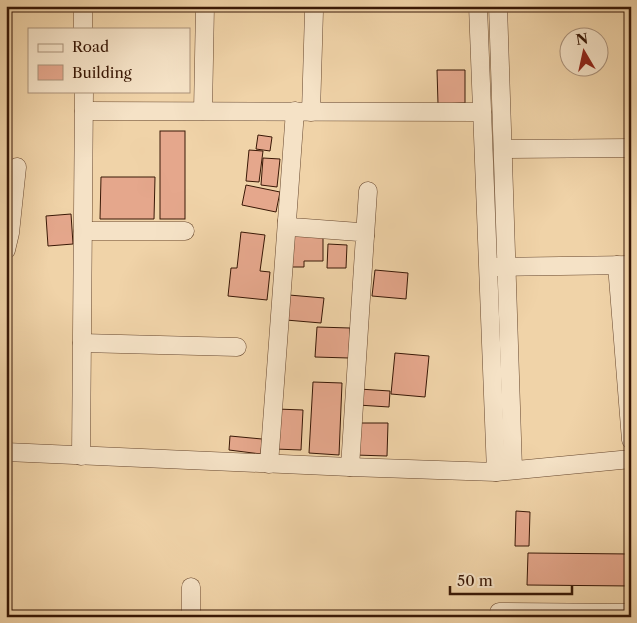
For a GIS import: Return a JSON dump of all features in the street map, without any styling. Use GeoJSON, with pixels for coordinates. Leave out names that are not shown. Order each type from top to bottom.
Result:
{"type":"FeatureCollection","features":[{"type":"Feature","properties":{"kind":"street"},"geometry":{"type":"LineString","coordinates":[[83,6],[83,28]]}},
{"type":"Feature","properties":{"kind":"street"},"geometry":{"type":"LineString","coordinates":[[202,111],[205,6]]}},
{"type":"Feature","properties":{"kind":"street"},"geometry":{"type":"LineString","coordinates":[[478,6],[496,472]]}},
{"type":"Feature","properties":{"kind":"street"},"geometry":{"type":"LineString","coordinates":[[498,6],[508,266],[513,469]]}},
{"type":"Feature","properties":{"kind":"street"},"geometry":{"type":"LineString","coordinates":[[269,464],[287,221],[303,112],[314,12]]}},
{"type":"Feature","properties":{"kind":"street"},"geometry":{"type":"LineString","coordinates":[[81,456],[84,92]]}},
{"type":"Feature","properties":{"kind":"street"},"geometry":{"type":"LineString","coordinates":[[84,111],[482,112]]}},
{"type":"Feature","properties":{"kind":"street"},"geometry":{"type":"LineString","coordinates":[[503,149],[631,148]]}},
{"type":"Feature","properties":{"kind":"street"},"geometry":{"type":"LineString","coordinates":[[6,250],[10,233],[17,166]]}},
{"type":"Feature","properties":{"kind":"street"},"geometry":{"type":"LineString","coordinates":[[350,467],[368,191]]}},
{"type":"Feature","properties":{"kind":"street"},"geometry":{"type":"LineString","coordinates":[[287,221],[292,227],[359,232],[365,236]]}},
{"type":"Feature","properties":{"kind":"street"},"geometry":{"type":"LineString","coordinates":[[83,231],[185,231]]}},
{"type":"Feature","properties":{"kind":"street"},"geometry":{"type":"LineString","coordinates":[[488,267],[624,265],[631,440]]}},
{"type":"Feature","properties":{"kind":"street"},"geometry":{"type":"LineString","coordinates":[[82,343],[237,347]]}},
{"type":"Feature","properties":{"kind":"street"},"geometry":{"type":"LineString","coordinates":[[6,452],[496,472],[631,459]]}},
{"type":"Feature","properties":{"kind":"street"},"geometry":{"type":"LineString","coordinates":[[191,587],[191,617]]}},
{"type":"Feature","properties":{"kind":"street"},"geometry":{"type":"LineString","coordinates":[[499,617],[499,612],[631,613]]}},
{"type":"Feature","properties":{"kind":"building"},"geometry":{"type":"Polygon","coordinates":[[[437,70],[465,70],[465,103],[438,104],[437,70]]]}},
{"type":"Feature","properties":{"kind":"building"},"geometry":{"type":"Polygon","coordinates":[[[160,131],[185,131],[185,219],[160,219],[160,131]]]}},
{"type":"Feature","properties":{"kind":"building"},"geometry":{"type":"Polygon","coordinates":[[[258,135],[272,137],[270,151],[256,149],[258,135]]]}},
{"type":"Feature","properties":{"kind":"building"},"geometry":{"type":"Polygon","coordinates":[[[249,150],[263,151],[259,182],[246,181],[249,150]]]}},
{"type":"Feature","properties":{"kind":"building"},"geometry":{"type":"Polygon","coordinates":[[[263,158],[280,159],[277,187],[261,185],[263,158]]]}},
{"type":"Feature","properties":{"kind":"building"},"geometry":{"type":"Polygon","coordinates":[[[101,177],[155,177],[154,219],[100,219],[101,177]]]}},
{"type":"Feature","properties":{"kind":"building"},"geometry":{"type":"Polygon","coordinates":[[[246,185],[280,192],[276,212],[242,205],[246,185]]]}},
{"type":"Feature","properties":{"kind":"building"},"geometry":{"type":"Polygon","coordinates":[[[71,214],[73,244],[48,246],[46,216],[71,214]]]}},
{"type":"Feature","properties":{"kind":"building"},"geometry":{"type":"Polygon","coordinates":[[[323,231],[323,261],[304,261],[304,267],[288,267],[288,236],[323,231]]]}},
{"type":"Feature","properties":{"kind":"building"},"geometry":{"type":"Polygon","coordinates":[[[241,232],[265,235],[260,271],[270,272],[267,300],[228,296],[231,268],[237,268],[241,232]]]}},
{"type":"Feature","properties":{"kind":"building"},"geometry":{"type":"Polygon","coordinates":[[[328,244],[347,245],[346,268],[327,268],[328,244]]]}},
{"type":"Feature","properties":{"kind":"building"},"geometry":{"type":"Polygon","coordinates":[[[375,270],[408,273],[406,299],[372,296],[375,270]]]}},
{"type":"Feature","properties":{"kind":"building"},"geometry":{"type":"Polygon","coordinates":[[[289,295],[324,298],[321,323],[286,320],[289,295]]]}},
{"type":"Feature","properties":{"kind":"building"},"geometry":{"type":"Polygon","coordinates":[[[317,327],[350,328],[349,358],[315,357],[317,327]]]}},
{"type":"Feature","properties":{"kind":"building"},"geometry":{"type":"Polygon","coordinates":[[[395,353],[429,356],[425,397],[391,394],[395,353]]]}},
{"type":"Feature","properties":{"kind":"building"},"geometry":{"type":"Polygon","coordinates":[[[313,382],[342,383],[339,455],[309,453],[313,382]]]}},
{"type":"Feature","properties":{"kind":"building"},"geometry":{"type":"Polygon","coordinates":[[[359,389],[390,391],[389,407],[358,405],[359,389]]]}},
{"type":"Feature","properties":{"kind":"building"},"geometry":{"type":"Polygon","coordinates":[[[277,409],[303,410],[301,450],[275,449],[277,409]]]}},
{"type":"Feature","properties":{"kind":"building"},"geometry":{"type":"Polygon","coordinates":[[[356,423],[388,423],[387,456],[355,455],[356,423]]]}},
{"type":"Feature","properties":{"kind":"building"},"geometry":{"type":"Polygon","coordinates":[[[230,436],[262,439],[261,454],[229,450],[230,436]]]}},
{"type":"Feature","properties":{"kind":"building"},"geometry":{"type":"Polygon","coordinates":[[[516,511],[530,512],[529,546],[515,546],[516,511]]]}},
{"type":"Feature","properties":{"kind":"building"},"geometry":{"type":"Polygon","coordinates":[[[528,553],[631,554],[631,586],[527,585],[528,553]]]}}]}
